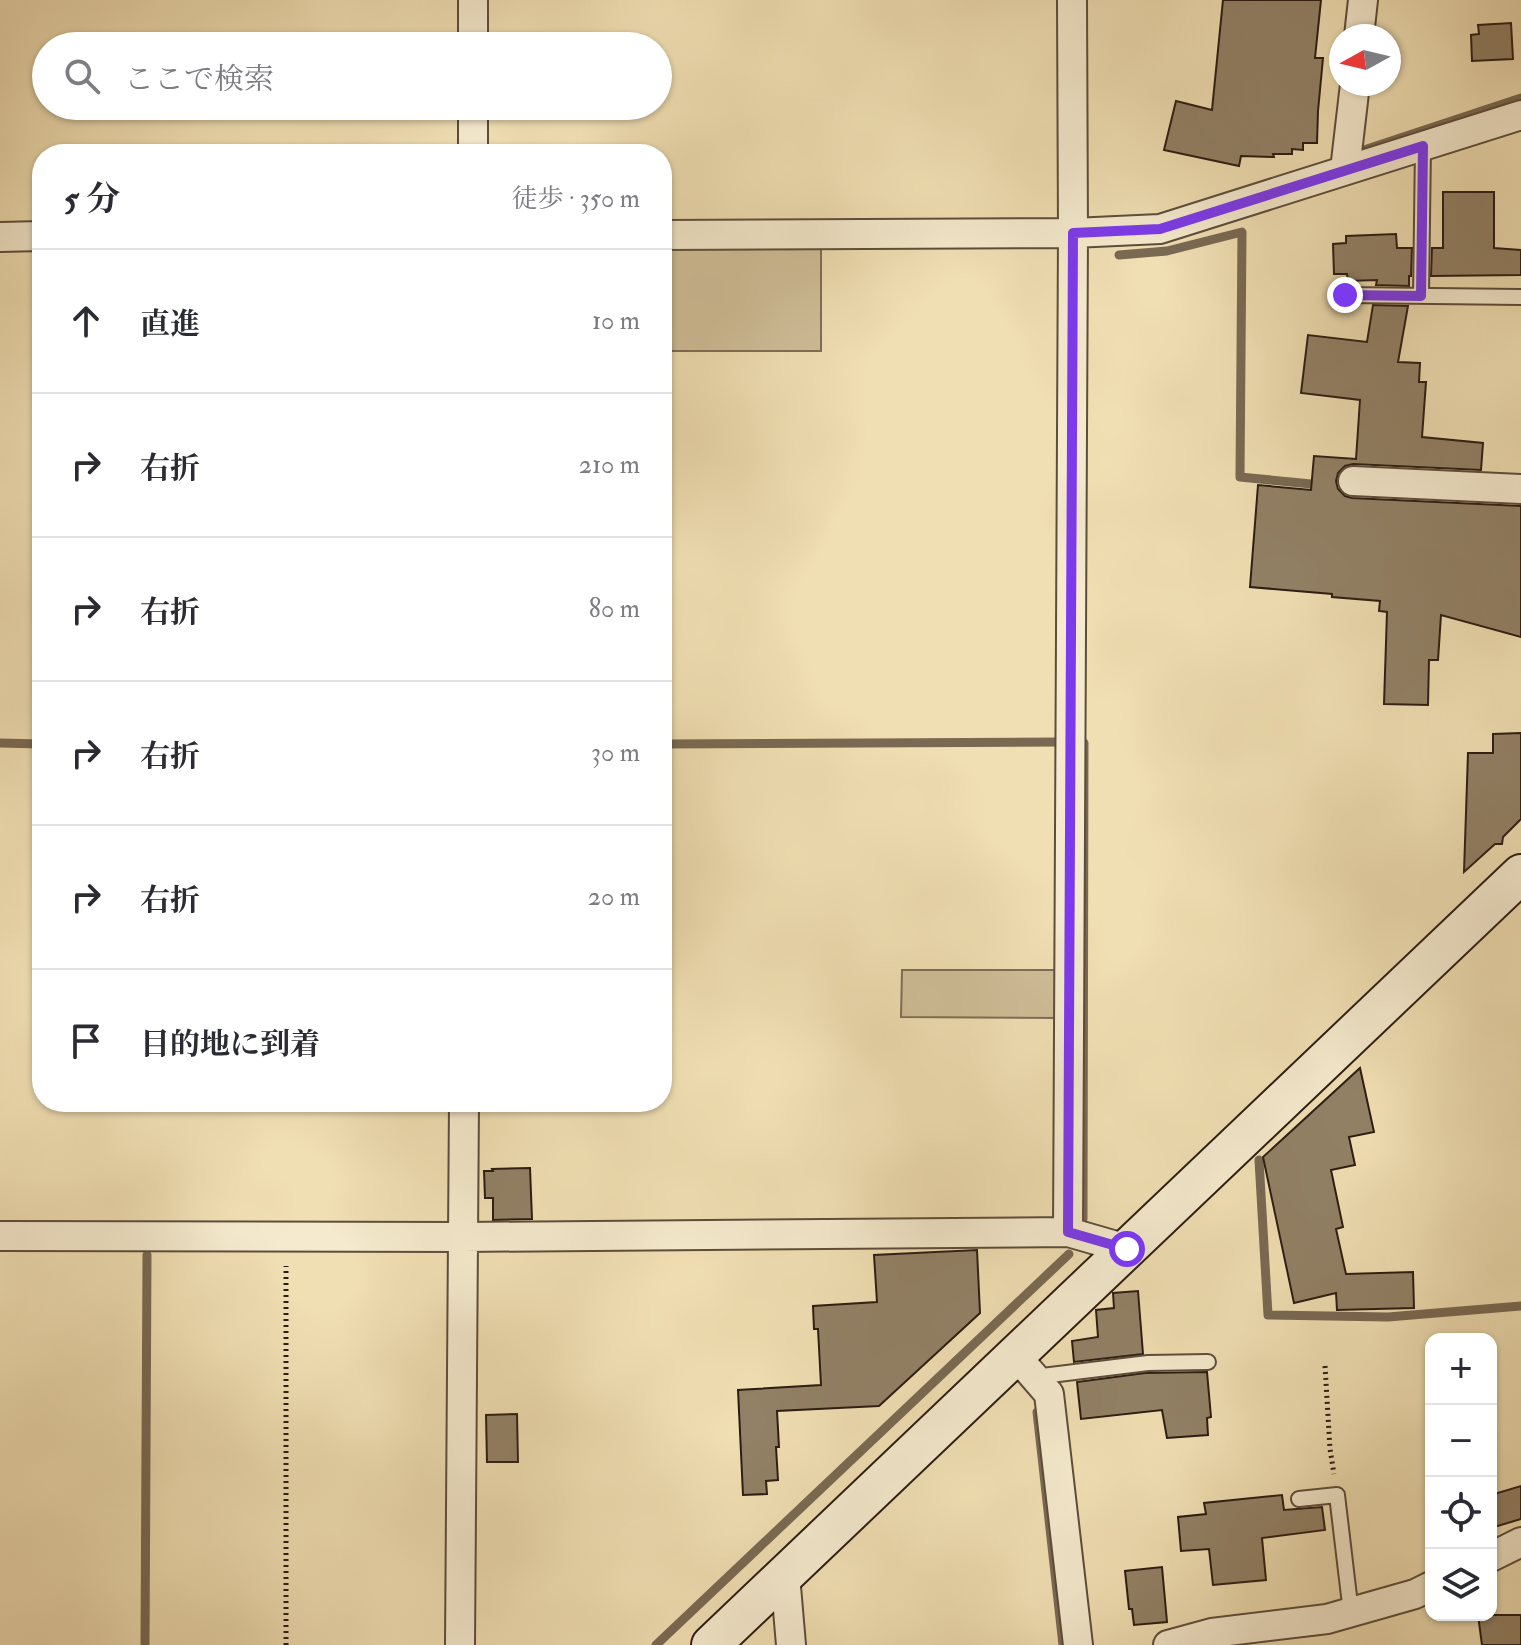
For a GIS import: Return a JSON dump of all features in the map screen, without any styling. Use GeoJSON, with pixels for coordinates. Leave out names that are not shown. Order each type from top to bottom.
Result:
{"type":"FeatureCollection","features":[{"type":"Feature","properties":{"kind":"street"},"geometry":{"type":"LineString","coordinates":[[473,0],[473,32]]}},
{"type":"Feature","properties":{"kind":"street"},"geometry":{"type":"LineString","coordinates":[[1068,1232],[1072,0]]}},
{"type":"Feature","properties":{"kind":"street"},"geometry":{"type":"LineString","coordinates":[[1360,24],[1363,0]]}},
{"type":"Feature","properties":{"kind":"street"},"geometry":{"type":"LineString","coordinates":[[1345,170],[1354,96]]}},
{"type":"Feature","properties":{"kind":"street"},"geometry":{"type":"LineString","coordinates":[[672,235],[1073,233],[1160,229],[1521,115]]}},
{"type":"Feature","properties":{"kind":"street"},"geometry":{"type":"LineString","coordinates":[[473,120],[473,144]]}},
{"type":"Feature","properties":{"kind":"street"},"geometry":{"type":"LineString","coordinates":[[0,237],[32,236]]}},
{"type":"Feature","properties":{"kind":"street"},"geometry":{"type":"LineString","coordinates":[[1353,481],[1521,489]]}},
{"type":"Feature","properties":{"kind":"street"},"geometry":{"type":"LineString","coordinates":[[711,1645],[785,1575],[1025,1366],[1127,1249],[1521,874]]}},
{"type":"Feature","properties":{"kind":"street"},"geometry":{"type":"LineString","coordinates":[[460,1645],[464,1112]]}},
{"type":"Feature","properties":{"kind":"street"},"geometry":{"type":"LineString","coordinates":[[0,1236],[463,1237],[1068,1232],[1127,1249]]}},
{"type":"Feature","properties":{"kind":"street"},"geometry":{"type":"LineString","coordinates":[[1025,1366],[1049,1394],[1078,1645]]}},
{"type":"Feature","properties":{"kind":"street"},"geometry":{"type":"LineString","coordinates":[[1497,1554],[1521,1542]]}},
{"type":"Feature","properties":{"kind":"street"},"geometry":{"type":"LineString","coordinates":[[785,1575],[791,1645]]}},
{"type":"Feature","properties":{"kind":"street"},"geometry":{"type":"LineString","coordinates":[[1168,1645],[1212,1633],[1335,1626],[1425,1589]]}},
{"type":"Feature","properties":{"kind":"lane"},"geometry":{"type":"LineString","coordinates":[[1421,296],[1423,146]]}},
{"type":"Feature","properties":{"kind":"lane"},"geometry":{"type":"LineString","coordinates":[[1345,295],[1521,297]]}},
{"type":"Feature","properties":{"kind":"lane"},"geometry":{"type":"LineString","coordinates":[[1025,1366],[1208,1362]]}},
{"type":"Feature","properties":{"kind":"lane"},"geometry":{"type":"LineString","coordinates":[[1299,1499],[1337,1495],[1335,1626]]}},
{"type":"Feature","properties":{"kind":"path"},"geometry":{"type":"LineString","coordinates":[[286,1645],[287,1237]]}},
{"type":"Feature","properties":{"kind":"path"},"geometry":{"type":"LineString","coordinates":[[1325,1366],[1330,1449],[1337,1495]]}},
{"type":"Feature","properties":{"kind":"shaded area"},"geometry":{"type":"Polygon","coordinates":[[[672,246],[821,246],[821,351],[672,351],[672,246]]]}},
{"type":"Feature","properties":{"kind":"shaded area"},"geometry":{"type":"Polygon","coordinates":[[[902,970],[1062,970],[1062,1018],[901,1017],[902,970]]]}},
{"type":"Feature","properties":{"kind":"building"},"geometry":{"type":"Polygon","coordinates":[[[1223,0],[1321,0],[1315,58],[1323,58],[1317,143],[1303,143],[1303,150],[1292,149],[1292,154],[1241,156],[1239,166],[1164,150],[1176,101],[1212,110],[1223,0]]]}},
{"type":"Feature","properties":{"kind":"building"},"geometry":{"type":"Polygon","coordinates":[[[1511,23],[1513,59],[1472,61],[1471,35],[1479,34],[1478,25],[1511,23]]]}},
{"type":"Feature","properties":{"kind":"building"},"geometry":{"type":"Polygon","coordinates":[[[1443,192],[1494,192],[1494,248],[1521,250],[1521,275],[1431,276],[1432,248],[1443,248],[1443,192]]]}},
{"type":"Feature","properties":{"kind":"building"},"geometry":{"type":"Polygon","coordinates":[[[1396,234],[1397,248],[1412,248],[1409,286],[1376,285],[1377,280],[1348,281],[1347,274],[1334,274],[1333,244],[1346,243],[1346,236],[1396,234]]]}},
{"type":"Feature","properties":{"kind":"building"},"geometry":{"type":"Polygon","coordinates":[[[1373,305],[1408,306],[1398,362],[1420,363],[1419,382],[1426,382],[1422,437],[1483,443],[1481,470],[1353,464],[1345,466],[1338,473],[1338,489],[1352,498],[1521,506],[1521,637],[1441,615],[1438,660],[1429,660],[1428,705],[1384,704],[1387,612],[1379,611],[1380,601],[1250,587],[1258,485],[1311,490],[1314,456],[1356,459],[1360,400],[1301,393],[1308,335],[1367,342],[1373,305]]]}},
{"type":"Feature","properties":{"kind":"building"},"geometry":{"type":"Polygon","coordinates":[[[1521,733],[1521,819],[1503,837],[1502,844],[1495,844],[1464,872],[1468,753],[1493,753],[1493,734],[1521,733]]]}},
{"type":"Feature","properties":{"kind":"building"},"geometry":{"type":"Polygon","coordinates":[[[1360,1068],[1374,1132],[1349,1137],[1355,1165],[1331,1170],[1343,1227],[1336,1229],[1346,1274],[1413,1272],[1414,1308],[1337,1310],[1336,1293],[1294,1303],[1263,1157],[1360,1068]]]}},
{"type":"Feature","properties":{"kind":"building"},"geometry":{"type":"Polygon","coordinates":[[[530,1168],[532,1219],[493,1220],[493,1198],[485,1198],[484,1171],[530,1168]]]}},
{"type":"Feature","properties":{"kind":"building"},"geometry":{"type":"Polygon","coordinates":[[[977,1250],[980,1313],[879,1406],[777,1411],[778,1480],[766,1481],[767,1494],[743,1495],[738,1390],[821,1385],[818,1329],[814,1329],[813,1306],[877,1302],[874,1255],[977,1250]]]}},
{"type":"Feature","properties":{"kind":"building"},"geometry":{"type":"Polygon","coordinates":[[[1138,1291],[1143,1354],[1074,1362],[1072,1341],[1098,1337],[1096,1310],[1114,1308],[1113,1293],[1138,1291]]]}},
{"type":"Feature","properties":{"kind":"building"},"geometry":{"type":"Polygon","coordinates":[[[1207,1372],[1211,1417],[1207,1418],[1208,1435],[1167,1438],[1162,1410],[1081,1419],[1077,1382],[1145,1373],[1207,1372]]]}},
{"type":"Feature","properties":{"kind":"building"},"geometry":{"type":"Polygon","coordinates":[[[517,1414],[518,1462],[487,1462],[486,1415],[517,1414]]]}},
{"type":"Feature","properties":{"kind":"building"},"geometry":{"type":"Polygon","coordinates":[[[1521,1486],[1521,1519],[1497,1526],[1497,1493],[1521,1486]]]}},
{"type":"Feature","properties":{"kind":"building"},"geometry":{"type":"Polygon","coordinates":[[[1282,1495],[1284,1510],[1322,1507],[1325,1530],[1262,1538],[1266,1580],[1213,1585],[1209,1549],[1181,1551],[1178,1517],[1206,1514],[1204,1503],[1282,1495]]]}},
{"type":"Feature","properties":{"kind":"building"},"geometry":{"type":"Polygon","coordinates":[[[1162,1567],[1167,1622],[1134,1625],[1125,1571],[1162,1567]]]}},
{"type":"Feature","properties":{"kind":"building"},"geometry":{"type":"Polygon","coordinates":[[[1497,1615],[1521,1615],[1521,1645],[1482,1645],[1479,1621],[1497,1621],[1497,1615]]]}},
{"type":"Feature","properties":{"kind":"waterway"},"geometry":{"type":"LineString","coordinates":[[1361,151],[1521,98]]}},
{"type":"Feature","properties":{"kind":"waterway"},"geometry":{"type":"LineString","coordinates":[[1119,255],[1167,251],[1242,232],[1240,477],[1322,485]]}},
{"type":"Feature","properties":{"kind":"waterway"},"geometry":{"type":"LineString","coordinates":[[672,744],[1061,742]]}},
{"type":"Feature","properties":{"kind":"waterway"},"geometry":{"type":"LineString","coordinates":[[0,743],[32,744]]}},
{"type":"Feature","properties":{"kind":"waterway"},"geometry":{"type":"LineString","coordinates":[[1083,1219],[1084,743]]}},
{"type":"Feature","properties":{"kind":"waterway"},"geometry":{"type":"LineString","coordinates":[[1259,1160],[1268,1315],[1388,1317],[1521,1306]]}},
{"type":"Feature","properties":{"kind":"waterway"},"geometry":{"type":"LineString","coordinates":[[656,1645],[1069,1254]]}},
{"type":"Feature","properties":{"kind":"waterway"},"geometry":{"type":"LineString","coordinates":[[145,1645],[147,1255]]}},
{"type":"Feature","properties":{"kind":"waterway"},"geometry":{"type":"LineString","coordinates":[[1037,1412],[1063,1645]]}},
{"type":"Feature","properties":{"kind":"route"},"geometry":{"type":"LineString","coordinates":[[1127,1249],[1068,1232],[1073,233],[1160,229],[1423,146],[1421,296],[1345,295]]}}]}
